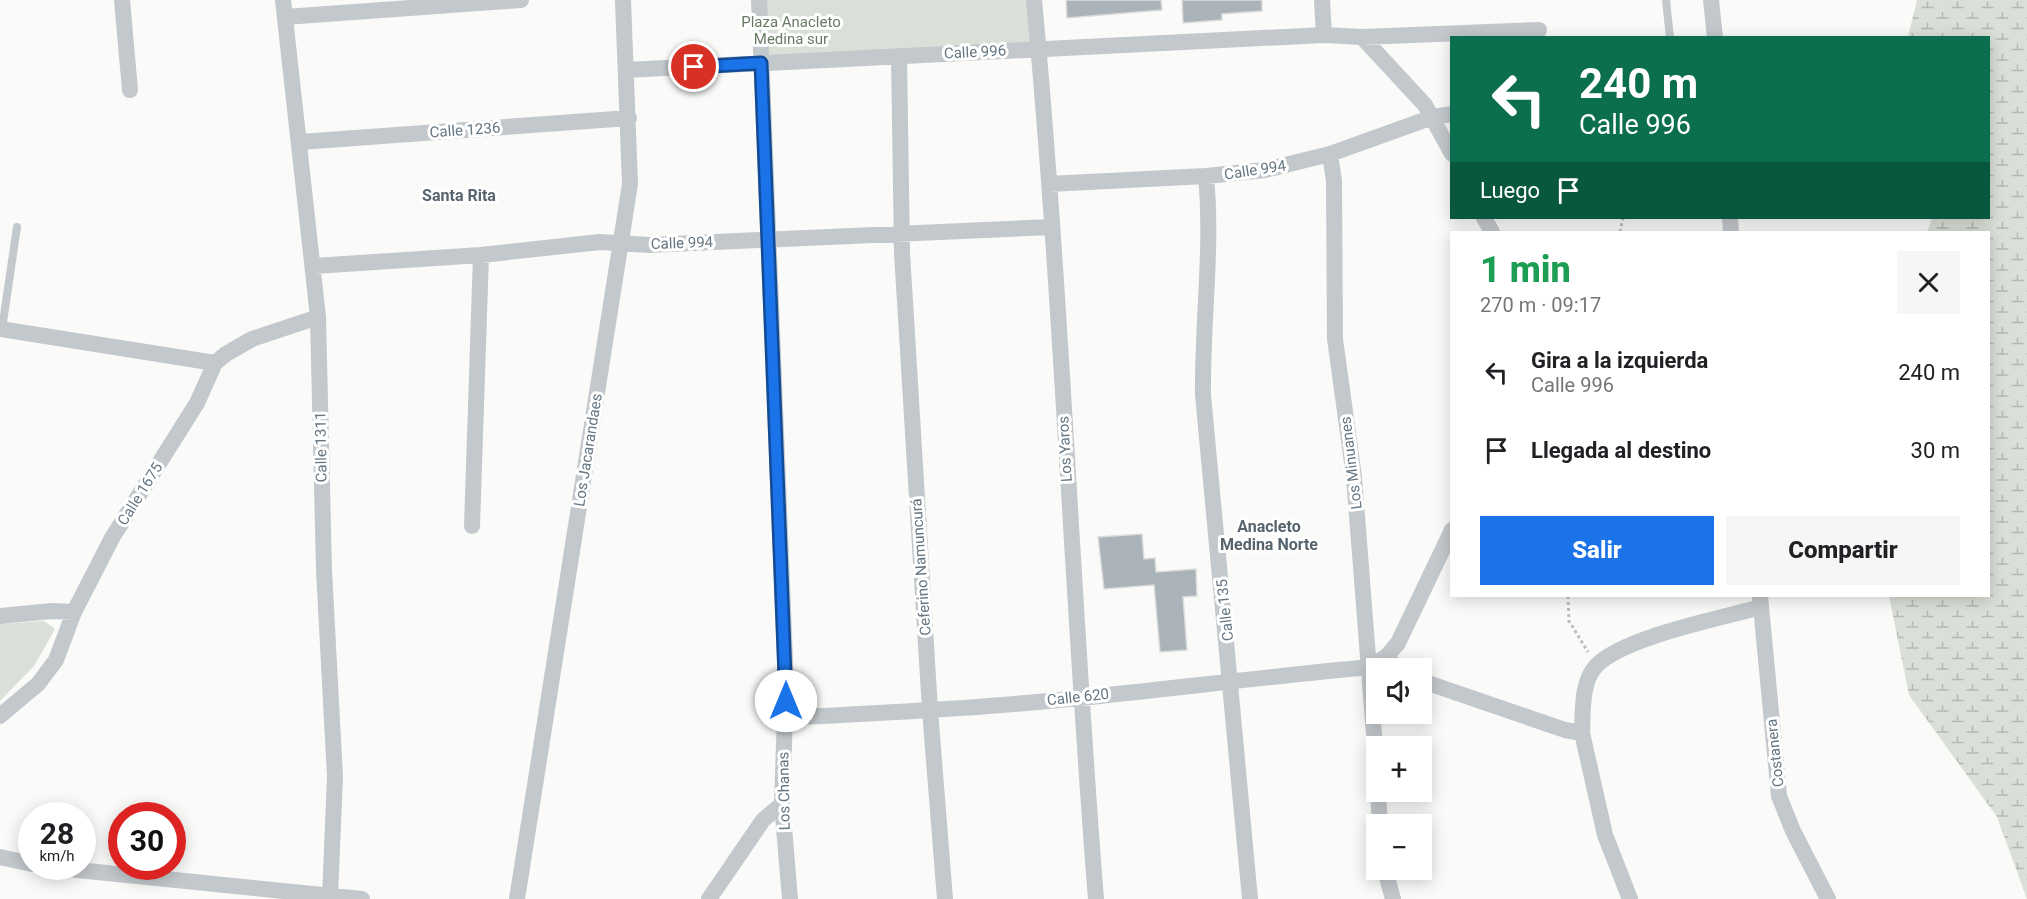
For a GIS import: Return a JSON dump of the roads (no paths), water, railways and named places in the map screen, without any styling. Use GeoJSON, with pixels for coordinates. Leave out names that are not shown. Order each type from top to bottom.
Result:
{"type":"FeatureCollection","features":[{"type":"Feature","properties":{"kind":"street"},"geometry":{"type":"LineString","coordinates":[[122,0],[130,90]]}},
{"type":"Feature","properties":{"kind":"street","name":"Calle 1311"},"geometry":{"type":"LineString","coordinates":[[283,0],[318,317],[324,570],[335,777],[338,897]]}},
{"type":"Feature","properties":{"kind":"street"},"geometry":{"type":"LineString","coordinates":[[285,17],[521,0]]}},
{"type":"Feature","properties":{"kind":"street","name":"Los Jacarandaes"},"geometry":{"type":"LineString","coordinates":[[517,899],[630,184],[623,0]]}},
{"type":"Feature","properties":{"kind":"street","name":"Los Chanas"},"geometry":{"type":"LineString","coordinates":[[759,0],[786,685],[782,804],[790,899]]}},
{"type":"Feature","properties":{"kind":"street","name":"Los Yaros"},"geometry":{"type":"LineString","coordinates":[[1034,0],[1049,184],[1080,698],[1096,899]]}},
{"type":"Feature","properties":{"kind":"street"},"geometry":{"type":"LineString","coordinates":[[1322,0],[1324,35]]}},
{"type":"Feature","properties":{"kind":"street"},"geometry":{"type":"LineString","coordinates":[[1711,0],[1714,36]]}},
{"type":"Feature","properties":{"kind":"street","name":"Calle 996"},"geometry":{"type":"LineString","coordinates":[[626,70],[1324,35],[1362,37],[1539,30]]}},
{"type":"Feature","properties":{"kind":"street"},"geometry":{"type":"LineString","coordinates":[[1362,37],[1433,117],[1450,150]]}},
{"type":"Feature","properties":{"kind":"street","name":"Ceferino Namuncurá"},"geometry":{"type":"LineString","coordinates":[[899,56],[901,234],[930,710],[945,899]]}},
{"type":"Feature","properties":{"kind":"street","name":"Calle 994"},"geometry":{"type":"LineString","coordinates":[[1049,184],[1206,177],[1265,170],[1330,154],[1433,117],[1450,114]]}},
{"type":"Feature","properties":{"kind":"street","name":"Calle 1236"},"geometry":{"type":"LineString","coordinates":[[300,142],[629,118]]}},
{"type":"Feature","properties":{"kind":"street","name":"Los Minuanes"},"geometry":{"type":"LineString","coordinates":[[1330,154],[1334,181],[1335,339],[1354,477],[1369,658]]}},
{"type":"Feature","properties":{"kind":"street","name":"Calle 135"},"geometry":{"type":"LineString","coordinates":[[1206,177],[1210,226],[1203,316],[1203,395],[1250,899]]}},
{"type":"Feature","properties":{"kind":"street","name":"Calle 994"},"geometry":{"type":"LineString","coordinates":[[314,266],[481,255],[621,242],[649,245],[1051,227]]}},
{"type":"Feature","properties":{"kind":"street"},"geometry":{"type":"LineString","coordinates":[[472,526],[481,255]]}},
{"type":"Feature","properties":{"kind":"street"},"geometry":{"type":"LineString","coordinates":[[1,329],[215,363],[252,339],[318,317]]}},
{"type":"Feature","properties":{"kind":"street","name":"Calle 1675"},"geometry":{"type":"LineString","coordinates":[[0,716],[38,684],[52,667],[74,612],[112,538],[197,403],[215,363]]}},
{"type":"Feature","properties":{"kind":"street"},"geometry":{"type":"LineString","coordinates":[[1394,658],[1398,643],[1450,534]]}},
{"type":"Feature","properties":{"kind":"street"},"geometry":{"type":"LineString","coordinates":[[1630,899],[1605,836],[1582,733],[1586,689],[1596,666],[1622,650],[1651,638],[1761,601]]}},
{"type":"Feature","properties":{"kind":"street","name":"Costanera"},"geometry":{"type":"LineString","coordinates":[[1761,601],[1779,796],[1793,831],[1828,899]]}},
{"type":"Feature","properties":{"kind":"street"},"geometry":{"type":"LineString","coordinates":[[0,615],[52,611],[74,612]]}},
{"type":"Feature","properties":{"kind":"street","name":"Calle 620"},"geometry":{"type":"LineString","coordinates":[[785,718],[930,710],[1080,698],[1231,679],[1366,667]]}},
{"type":"Feature","properties":{"kind":"street"},"geometry":{"type":"LineString","coordinates":[[1432,684],[1565,730],[1582,733]]}},
{"type":"Feature","properties":{"kind":"street"},"geometry":{"type":"LineString","coordinates":[[709,899],[763,820],[782,804]]}},
{"type":"Feature","properties":{"kind":"street"},"geometry":{"type":"LineString","coordinates":[[0,857],[18,861]]}},
{"type":"Feature","properties":{"kind":"street"},"geometry":{"type":"LineString","coordinates":[[96,872],[362,899]]}},
{"type":"Feature","properties":{"kind":"street"},"geometry":{"type":"LineString","coordinates":[[1388,880],[1393,899]]}},
{"type":"Feature","properties":{"kind":"lane"},"geometry":{"type":"LineString","coordinates":[[1666,0],[1670,36]]}},
{"type":"Feature","properties":{"kind":"lane"},"geometry":{"type":"LineString","coordinates":[[1,329],[17,227]]}},
{"type":"Feature","properties":{"kind":"district","name":"Santa Rita"},"geometry":{"type":"Point","coordinates":[459,195]}},
{"type":"Feature","properties":{"kind":"district","name":"Anacleto Medina Norte"},"geometry":{"type":"Point","coordinates":[1269,535]}},
{"type":"Feature","properties":{"kind":"park label","name":"Plaza Anacleto Medina sur"},"geometry":{"type":"Point","coordinates":[791,30]}}]}
